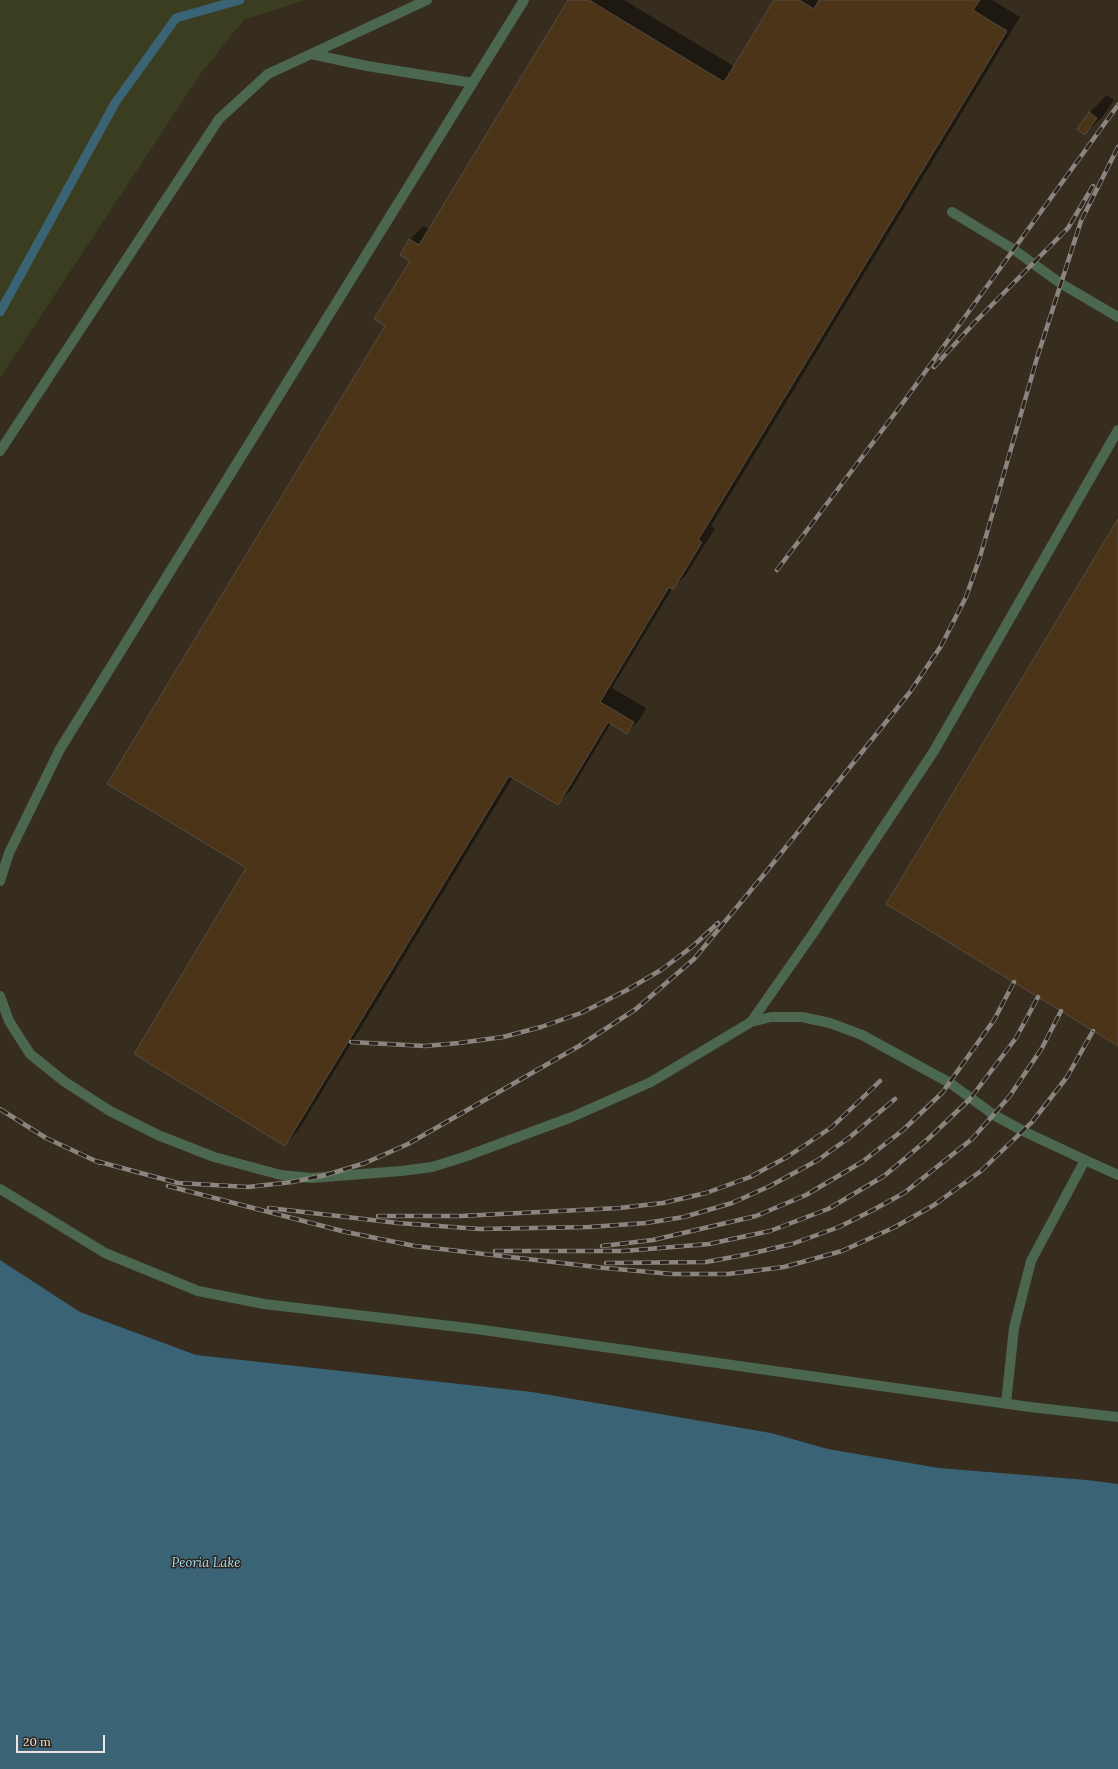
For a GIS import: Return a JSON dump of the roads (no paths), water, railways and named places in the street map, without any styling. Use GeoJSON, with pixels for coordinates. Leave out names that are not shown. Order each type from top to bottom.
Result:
{"type":"FeatureCollection","features":[{"type":"Feature","properties":{"kind":"lane"},"geometry":{"type":"LineString","coordinates":[[0,451],[219,119],[268,74],[427,0]]}},
{"type":"Feature","properties":{"kind":"lane"},"geometry":{"type":"LineString","coordinates":[[0,881],[9,853],[60,749],[524,0]]}},
{"type":"Feature","properties":{"kind":"lane"},"geometry":{"type":"LineString","coordinates":[[311,54],[367,66],[473,83]]}},
{"type":"Feature","properties":{"kind":"lane"},"geometry":{"type":"LineString","coordinates":[[952,212],[1013,249],[1060,284],[1118,317]]}},
{"type":"Feature","properties":{"kind":"lane"},"geometry":{"type":"LineString","coordinates":[[751,1022],[814,932],[934,750],[1118,430]]}},
{"type":"Feature","properties":{"kind":"lane"},"geometry":{"type":"LineString","coordinates":[[0,996],[9,1021],[30,1054],[65,1082],[110,1111],[158,1135],[214,1157],[281,1175],[311,1178],[426,1168],[464,1157],[572,1117],[651,1082],[751,1022],[771,1017],[802,1017],[830,1023],[862,1035],[950,1083],[1000,1118],[1085,1160],[1118,1174]]}},
{"type":"Feature","properties":{"kind":"lane"},"geometry":{"type":"LineString","coordinates":[[1006,1403],[1014,1328],[1031,1261],[1085,1160]]}},
{"type":"Feature","properties":{"kind":"lane"},"geometry":{"type":"LineString","coordinates":[[0,1189],[105,1253],[198,1291],[264,1304],[483,1330],[1006,1403],[1118,1417]]}},
{"type":"Feature","properties":{"kind":"water","name":"Peoria Lake"},"geometry":{"type":"Polygon","coordinates":[[[0,1260],[80,1312],[196,1355],[532,1392],[771,1433],[828,1449],[939,1468],[1087,1480],[1118,1484],[1118,1769],[0,1769],[0,1260]]]}},
{"type":"Feature","properties":{"kind":"waterway"},"geometry":{"type":"LineString","coordinates":[[0,312],[115,103],[176,18],[240,0]]}},
{"type":"Feature","properties":{"kind":"railway"},"geometry":{"type":"LineString","coordinates":[[777,570],[902,404],[1118,105]]}},
{"type":"Feature","properties":{"kind":"railway"},"geometry":{"type":"LineString","coordinates":[[96,1161],[178,1183],[248,1187],[292,1182],[326,1175],[365,1163],[408,1144],[579,1046],[636,1009],[694,959],[766,872],[910,692],[941,646],[966,597],[980,557],[1037,358],[1081,221],[1118,147]]}},
{"type":"Feature","properties":{"kind":"railway"},"geometry":{"type":"LineString","coordinates":[[934,367],[975,322],[1068,228],[1093,186]]}},
{"type":"Feature","properties":{"kind":"railway"},"geometry":{"type":"LineString","coordinates":[[351,1042],[425,1046],[503,1037],[541,1027],[581,1013],[627,990],[661,970],[693,946],[718,923]]}},
{"type":"Feature","properties":{"kind":"railway"},"geometry":{"type":"LineString","coordinates":[[602,1246],[653,1240],[756,1216],[806,1195],[862,1162],[903,1130],[942,1093],[994,1020],[1014,982]]}},
{"type":"Feature","properties":{"kind":"railway"},"geometry":{"type":"LineString","coordinates":[[495,1251],[624,1251],[709,1244],[770,1231],[828,1209],[884,1176],[928,1139],[970,1099],[1016,1038],[1038,997]]}},
{"type":"Feature","properties":{"kind":"railway"},"geometry":{"type":"LineString","coordinates":[[606,1263],[706,1262],[792,1244],[839,1227],[904,1193],[972,1139],[1009,1097],[1042,1048],[1061,1011]]}},
{"type":"Feature","properties":{"kind":"railway"},"geometry":{"type":"LineString","coordinates":[[168,1186],[346,1232],[415,1246],[605,1268],[672,1274],[728,1274],[784,1267],[842,1251],[895,1227],[934,1205],[981,1171],[1032,1122],[1067,1077],[1093,1031]]}},
{"type":"Feature","properties":{"kind":"railway"},"geometry":{"type":"LineString","coordinates":[[378,1216],[461,1216],[619,1208],[663,1203],[706,1193],[750,1177],[787,1157],[832,1127],[880,1081]]}},
{"type":"Feature","properties":{"kind":"railway"},"geometry":{"type":"LineString","coordinates":[[269,1208],[398,1223],[480,1229],[589,1227],[646,1223],[684,1217],[732,1203],[770,1186],[818,1160],[850,1137],[895,1099]]}},
{"type":"Feature","properties":{"kind":"railway"},"geometry":{"type":"LineString","coordinates":[[0,1109],[46,1138],[100,1163]]}}]}
